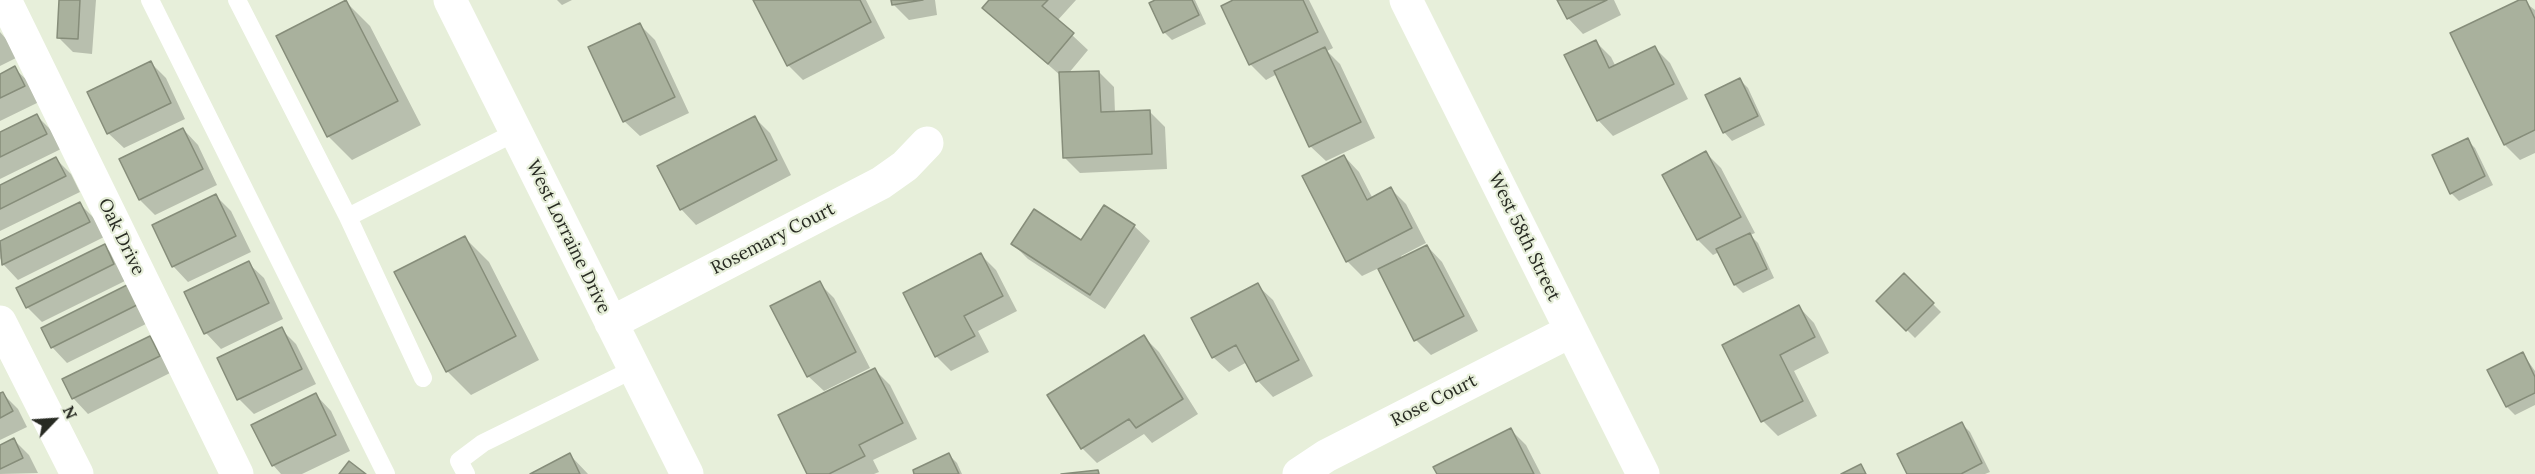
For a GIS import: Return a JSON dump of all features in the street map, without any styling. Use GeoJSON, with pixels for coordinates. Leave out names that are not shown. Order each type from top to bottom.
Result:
{"type":"FeatureCollection","features":[{"type":"Feature","properties":{"kind":"street","name":"Oak Drive"},"geometry":{"type":"LineString","coordinates":[[5,0],[237,474]]}},
{"type":"Feature","properties":{"kind":"street","name":"West Lorraine Drive"},"geometry":{"type":"LineString","coordinates":[[450,0],[687,474]]}},
{"type":"Feature","properties":{"kind":"street","name":"West 58th Street"},"geometry":{"type":"LineString","coordinates":[[1406,0],[1642,474]]}},
{"type":"Feature","properties":{"kind":"street","name":"Rosemary Court"},"geometry":{"type":"LineString","coordinates":[[611,323],[881,183],[904,166],[927,143]]}},
{"type":"Feature","properties":{"kind":"street"},"geometry":{"type":"LineString","coordinates":[[0,322],[77,474]]}},
{"type":"Feature","properties":{"kind":"street","name":"Rose Court"},"geometry":{"type":"LineString","coordinates":[[1299,474],[1326,456],[1571,331]]}},
{"type":"Feature","properties":{"kind":"lane"},"geometry":{"type":"LineString","coordinates":[[150,0],[386,474]]}},
{"type":"Feature","properties":{"kind":"lane"},"geometry":{"type":"LineString","coordinates":[[237,0],[348,217],[423,378]]}},
{"type":"Feature","properties":{"kind":"lane"},"geometry":{"type":"LineString","coordinates":[[348,217],[516,132]]}},
{"type":"Feature","properties":{"kind":"lane"},"geometry":{"type":"LineString","coordinates":[[466,474],[459,461],[483,443],[634,369]]}},
{"type":"Feature","properties":{"kind":"building"},"geometry":{"type":"Polygon","coordinates":[[[59,0],[80,0],[78,39],[57,38],[59,0]]]}},
{"type":"Feature","properties":{"kind":"building"},"geometry":{"type":"Polygon","coordinates":[[[346,0],[398,101],[327,137],[276,36],[346,0]]]}},
{"type":"Feature","properties":{"kind":"building"},"geometry":{"type":"Polygon","coordinates":[[[753,0],[860,0],[871,22],[787,66],[753,0]]]}},
{"type":"Feature","properties":{"kind":"building"},"geometry":{"type":"Polygon","coordinates":[[[891,0],[923,0],[892,5],[891,0]]]}},
{"type":"Feature","properties":{"kind":"building"},"geometry":{"type":"Polygon","coordinates":[[[989,0],[1048,0],[1042,6],[1074,33],[1048,64],[982,8],[989,0]]]}},
{"type":"Feature","properties":{"kind":"building"},"geometry":{"type":"Polygon","coordinates":[[[1155,0],[1192,0],[1199,15],[1163,33],[1149,3],[1155,0]]]}},
{"type":"Feature","properties":{"kind":"building"},"geometry":{"type":"Polygon","coordinates":[[[1233,0],[1303,0],[1318,32],[1249,65],[1221,6],[1233,0]]]}},
{"type":"Feature","properties":{"kind":"building"},"geometry":{"type":"Polygon","coordinates":[[[1557,0],[1607,0],[1567,19],[1557,0]]]}},
{"type":"Feature","properties":{"kind":"building"},"geometry":{"type":"Polygon","coordinates":[[[2519,0],[2526,0],[2535,19],[2535,130],[2504,145],[2450,33],[2519,0]]]}},
{"type":"Feature","properties":{"kind":"building"},"geometry":{"type":"Polygon","coordinates":[[[640,23],[675,97],[623,122],[588,47],[640,23]]]}},
{"type":"Feature","properties":{"kind":"building"},"geometry":{"type":"Polygon","coordinates":[[[1596,40],[1609,68],[1655,46],[1674,84],[1597,121],[1564,55],[1596,40]]]}},
{"type":"Feature","properties":{"kind":"building"},"geometry":{"type":"Polygon","coordinates":[[[1325,47],[1361,122],[1309,147],[1274,71],[1325,47]]]}},
{"type":"Feature","properties":{"kind":"building"},"geometry":{"type":"Polygon","coordinates":[[[151,61],[171,103],[107,134],[87,92],[151,61]]]}},
{"type":"Feature","properties":{"kind":"building"},"geometry":{"type":"Polygon","coordinates":[[[15,66],[25,86],[0,98],[0,74],[15,66]]]}},
{"type":"Feature","properties":{"kind":"building"},"geometry":{"type":"Polygon","coordinates":[[[1099,71],[1101,112],[1150,110],[1152,154],[1063,158],[1059,72],[1099,71]]]}},
{"type":"Feature","properties":{"kind":"building"},"geometry":{"type":"Polygon","coordinates":[[[1740,78],[1758,116],[1723,133],[1705,95],[1740,78]]]}},
{"type":"Feature","properties":{"kind":"building"},"geometry":{"type":"Polygon","coordinates":[[[37,114],[47,134],[0,157],[0,132],[37,114]]]}},
{"type":"Feature","properties":{"kind":"building"},"geometry":{"type":"Polygon","coordinates":[[[755,116],[777,160],[680,210],[657,166],[755,116]]]}},
{"type":"Feature","properties":{"kind":"building"},"geometry":{"type":"Polygon","coordinates":[[[183,128],[203,169],[139,200],[119,159],[183,128]]]}},
{"type":"Feature","properties":{"kind":"building"},"geometry":{"type":"Polygon","coordinates":[[[2468,138],[2485,176],[2450,194],[2432,155],[2468,138]]]}},
{"type":"Feature","properties":{"kind":"building"},"geometry":{"type":"Polygon","coordinates":[[[1706,151],[1741,217],[1697,240],[1662,175],[1706,151]]]}},
{"type":"Feature","properties":{"kind":"building"},"geometry":{"type":"Polygon","coordinates":[[[1344,155],[1367,200],[1391,187],[1412,228],[1346,262],[1302,176],[1344,155]]]}},
{"type":"Feature","properties":{"kind":"building"},"geometry":{"type":"Polygon","coordinates":[[[56,157],[66,176],[0,209],[0,185],[56,157]]]}},
{"type":"Feature","properties":{"kind":"building"},"geometry":{"type":"Polygon","coordinates":[[[216,194],[236,236],[172,267],[152,225],[216,194]]]}},
{"type":"Feature","properties":{"kind":"building"},"geometry":{"type":"Polygon","coordinates":[[[80,202],[90,222],[2,265],[0,241],[80,202]]]}},
{"type":"Feature","properties":{"kind":"building"},"geometry":{"type":"Polygon","coordinates":[[[1104,205],[1135,225],[1090,295],[1011,244],[1034,209],[1081,240],[1104,205]]]}},
{"type":"Feature","properties":{"kind":"building"},"geometry":{"type":"Polygon","coordinates":[[[1750,233],[1767,269],[1734,285],[1716,249],[1750,233]]]}},
{"type":"Feature","properties":{"kind":"building"},"geometry":{"type":"Polygon","coordinates":[[[465,236],[516,336],[446,372],[394,272],[465,236]]]}},
{"type":"Feature","properties":{"kind":"building"},"geometry":{"type":"Polygon","coordinates":[[[105,244],[114,264],[26,308],[16,288],[105,244]]]}},
{"type":"Feature","properties":{"kind":"building"},"geometry":{"type":"Polygon","coordinates":[[[1427,245],[1464,316],[1414,341],[1378,269],[1427,245]]]}},
{"type":"Feature","properties":{"kind":"building"},"geometry":{"type":"Polygon","coordinates":[[[981,253],[1003,296],[964,316],[975,336],[935,357],[903,293],[981,253]]]}},
{"type":"Feature","properties":{"kind":"building"},"geometry":{"type":"Polygon","coordinates":[[[249,261],[269,303],[204,334],[184,292],[249,261]]]}},
{"type":"Feature","properties":{"kind":"building"},"geometry":{"type":"Polygon","coordinates":[[[1904,273],[1934,303],[1906,331],[1876,301],[1904,273]]]}},
{"type":"Feature","properties":{"kind":"building"},"geometry":{"type":"Polygon","coordinates":[[[820,281],[856,352],[807,377],[770,306],[820,281]]]}},
{"type":"Feature","properties":{"kind":"building"},"geometry":{"type":"Polygon","coordinates":[[[1258,283],[1299,360],[1256,382],[1236,345],[1212,358],[1191,318],[1258,283]]]}},
{"type":"Feature","properties":{"kind":"building"},"geometry":{"type":"Polygon","coordinates":[[[129,284],[139,304],[51,348],[41,328],[129,284]]]}},
{"type":"Feature","properties":{"kind":"building"},"geometry":{"type":"Polygon","coordinates":[[[1799,305],[1815,337],[1780,355],[1803,401],[1761,422],[1722,345],[1799,305]]]}},
{"type":"Feature","properties":{"kind":"building"},"geometry":{"type":"Polygon","coordinates":[[[282,327],[302,369],[237,400],[217,358],[282,327]]]}},
{"type":"Feature","properties":{"kind":"building"},"geometry":{"type":"Polygon","coordinates":[[[1144,335],[1183,399],[1136,428],[1129,419],[1081,449],[1047,395],[1144,335]]]}},
{"type":"Feature","properties":{"kind":"building"},"geometry":{"type":"Polygon","coordinates":[[[150,336],[160,356],[72,399],[62,379],[150,336]]]}},
{"type":"Feature","properties":{"kind":"building"},"geometry":{"type":"Polygon","coordinates":[[[2523,352],[2535,377],[2535,393],[2506,407],[2487,370],[2523,352]]]}},
{"type":"Feature","properties":{"kind":"building"},"geometry":{"type":"Polygon","coordinates":[[[875,368],[903,423],[859,445],[865,456],[829,474],[807,474],[778,415],[875,368]]]}},
{"type":"Feature","properties":{"kind":"building"},"geometry":{"type":"Polygon","coordinates":[[[3,392],[13,411],[0,418],[0,393],[3,392]]]}},
{"type":"Feature","properties":{"kind":"building"},"geometry":{"type":"Polygon","coordinates":[[[316,393],[336,435],[272,466],[251,425],[316,393]]]}},
{"type":"Feature","properties":{"kind":"building"},"geometry":{"type":"Polygon","coordinates":[[[1962,422],[1982,463],[1961,474],[1907,474],[1897,454],[1962,422]]]}},
{"type":"Feature","properties":{"kind":"building"},"geometry":{"type":"Polygon","coordinates":[[[1511,428],[1534,474],[1437,474],[1433,467],[1511,428]]]}},
{"type":"Feature","properties":{"kind":"building"},"geometry":{"type":"Polygon","coordinates":[[[14,438],[23,458],[0,469],[0,445],[14,438]]]}},
{"type":"Feature","properties":{"kind":"building"},"geometry":{"type":"Polygon","coordinates":[[[570,453],[580,474],[530,474],[570,453]]]}},
{"type":"Feature","properties":{"kind":"building"},"geometry":{"type":"Polygon","coordinates":[[[949,453],[959,474],[914,474],[913,470],[949,453]]]}},
{"type":"Feature","properties":{"kind":"building"},"geometry":{"type":"Polygon","coordinates":[[[349,461],[366,474],[339,474],[349,461]]]}},
{"type":"Feature","properties":{"kind":"building"},"geometry":{"type":"Polygon","coordinates":[[[1861,464],[1866,474],[1841,474],[1861,464]]]}},
{"type":"Feature","properties":{"kind":"building"},"geometry":{"type":"Polygon","coordinates":[[[1098,470],[1099,474],[1061,474],[1098,470]]]}}]}
